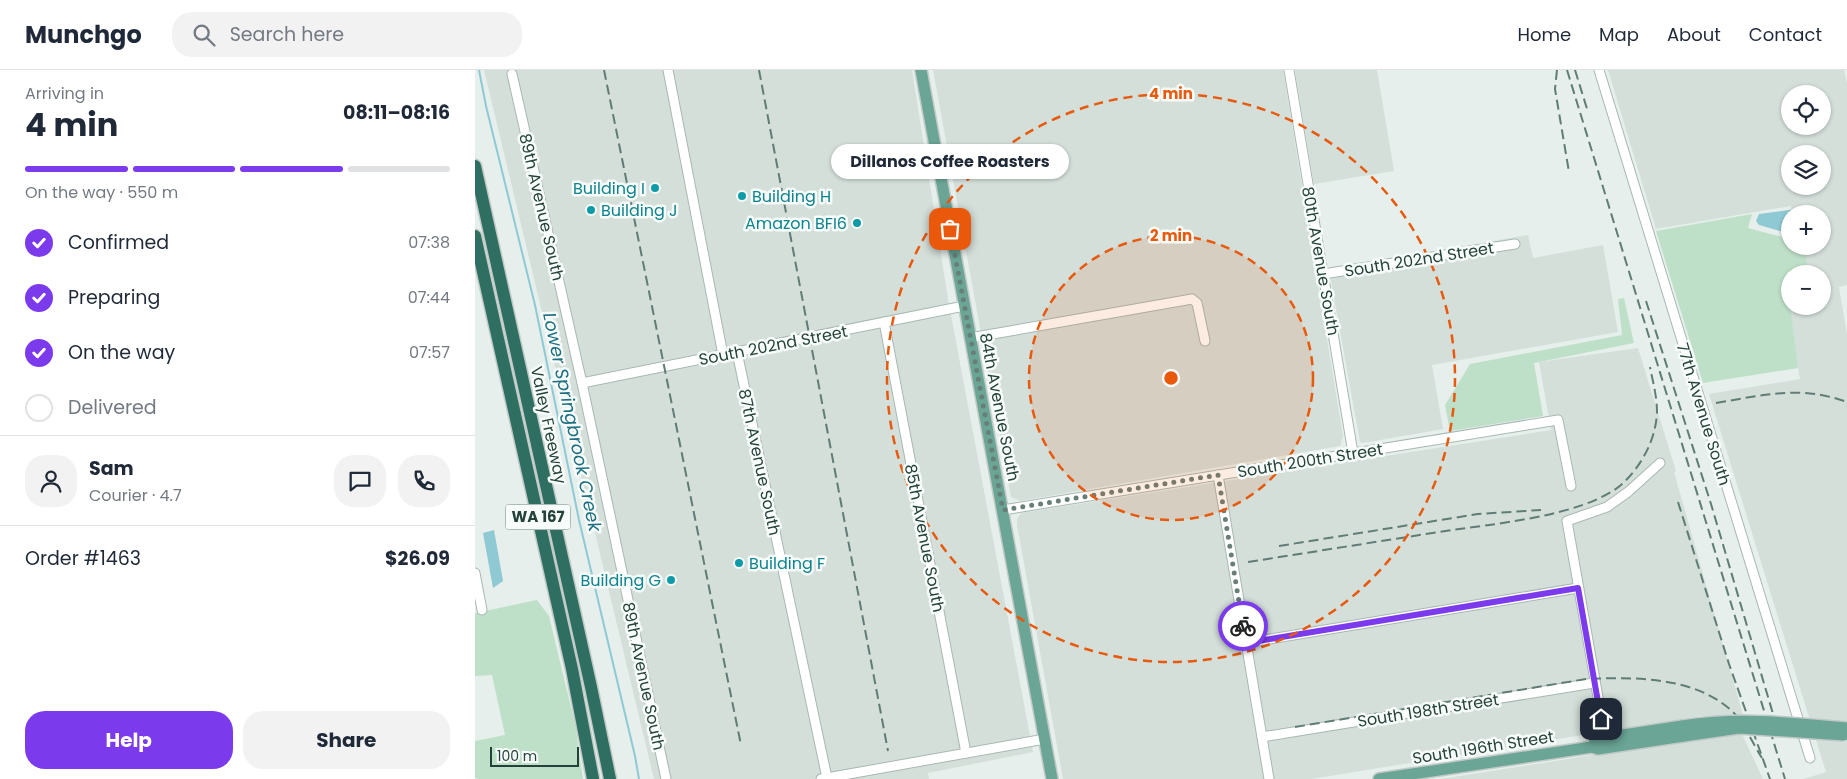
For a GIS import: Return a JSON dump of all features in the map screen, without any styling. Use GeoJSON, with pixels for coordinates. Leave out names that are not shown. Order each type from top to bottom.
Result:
{"type":"FeatureCollection","features":[{"type":"Feature","properties":{"kind":"highway","name":"Valley Freeway"},"geometry":{"type":"LineString","coordinates":[[475,166],[610,779]]}},
{"type":"Feature","properties":{"kind":"highway","name":"Valley Freeway"},"geometry":{"type":"LineString","coordinates":[[475,236],[572,669],[593,779]]}},
{"type":"Feature","properties":{"kind":"highway"},"geometry":{"type":"LineString","coordinates":[[572,669],[583,703],[598,779]]}},
{"type":"Feature","properties":{"kind":"main road","name":"84th Avenue South"},"geometry":{"type":"LineString","coordinates":[[921,70],[1052,779]]}},
{"type":"Feature","properties":{"kind":"main road","name":"South 196th Street"},"geometry":{"type":"LineString","coordinates":[[1379,779],[1404,777],[1592,747],[1598,749],[1683,731],[1705,722],[1739,720],[1789,722],[1847,728]]}},
{"type":"Feature","properties":{"kind":"main road","name":"South 196th Street"},"geometry":{"type":"LineString","coordinates":[[1592,747],[1597,739],[1605,737],[1739,728],[1847,736]]}},
{"type":"Feature","properties":{"kind":"street"},"geometry":{"type":"LineString","coordinates":[[668,70],[723,355]]}},
{"type":"Feature","properties":{"kind":"street","name":"80th Avenue South"},"geometry":{"type":"LineString","coordinates":[[1289,70],[1353,453]]}},
{"type":"Feature","properties":{"kind":"street","name":"77th Avenue South"},"geometry":{"type":"LineString","coordinates":[[1599,70],[1810,758]]}},
{"type":"Feature","properties":{"kind":"street","name":"89th Avenue South"},"geometry":{"type":"LineString","coordinates":[[512,74],[582,383],[666,779]]}},
{"type":"Feature","properties":{"kind":"street","name":"South 202nd Street"},"geometry":{"type":"LineString","coordinates":[[1323,274],[1515,244]]}},
{"type":"Feature","properties":{"kind":"street"},"geometry":{"type":"LineString","coordinates":[[970,338],[1192,300],[1197,303],[1205,341]]}},
{"type":"Feature","properties":{"kind":"street","name":"South 202nd Street"},"geometry":{"type":"LineString","coordinates":[[582,383],[964,306]]}},
{"type":"Feature","properties":{"kind":"street","name":"85th Avenue South"},"geometry":{"type":"LineString","coordinates":[[884,322],[966,753]]}},
{"type":"Feature","properties":{"kind":"street","name":"87th Avenue South"},"geometry":{"type":"LineString","coordinates":[[737,352],[824,778]]}},
{"type":"Feature","properties":{"kind":"street","name":"South 200th Street"},"geometry":{"type":"LineString","coordinates":[[1003,510],[1558,420],[1571,486]]}},
{"type":"Feature","properties":{"kind":"street"},"geometry":{"type":"LineString","coordinates":[[1605,737],[1567,521],[1607,507],[1628,492],[1660,463]]}},
{"type":"Feature","properties":{"kind":"street"},"geometry":{"type":"LineString","coordinates":[[1218,475],[1269,779]]}},
{"type":"Feature","properties":{"kind":"street"},"geometry":{"type":"LineString","coordinates":[[475,573],[482,610]]}},
{"type":"Feature","properties":{"kind":"street"},"geometry":{"type":"LineString","coordinates":[[1246,643],[1578,588]]}},
{"type":"Feature","properties":{"kind":"street","name":"South 198th Street"},"geometry":{"type":"LineString","coordinates":[[1262,737],[1594,683]]}},
{"type":"Feature","properties":{"kind":"street"},"geometry":{"type":"LineString","coordinates":[[824,778],[1045,739]]}},
{"type":"Feature","properties":{"kind":"shaded area"},"geometry":{"type":"Polygon","coordinates":[[[484,70],[912,70],[948,299],[1033,752],[928,773],[929,779],[654,779],[484,70]]]}},
{"type":"Feature","properties":{"kind":"shaded area"},"geometry":{"type":"Polygon","coordinates":[[[933,70],[1283,70],[1343,436],[1340,446],[1020,501],[1011,497],[933,70]]]}},
{"type":"Feature","properties":{"kind":"shaded area"},"geometry":{"type":"Polygon","coordinates":[[[1295,70],[1377,70],[1394,171],[1314,184],[1295,70]]]}},
{"type":"Feature","properties":{"kind":"shaded area"},"geometry":{"type":"Polygon","coordinates":[[[1608,70],[1844,70],[1847,83],[1847,285],[1839,287],[1847,335],[1847,779],[1804,779],[1826,772],[1709,394],[1800,379],[1790,315],[1831,315],[1831,265],[1801,265],[1800,255],[1831,255],[1831,205],[1781,205],[1781,208],[1656,229],[1608,70]]]}},
{"type":"Feature","properties":{"kind":"shaded area"},"geometry":{"type":"Polygon","coordinates":[[[1528,235],[1533,258],[1603,245],[1618,332],[1432,365],[1443,429],[1360,442],[1329,270],[1528,235]]]}},
{"type":"Feature","properties":{"kind":"shaded area"},"geometry":{"type":"Polygon","coordinates":[[[1638,348],[1676,471],[1674,472],[1743,715],[1700,716],[1311,779],[1063,779],[1017,525],[1017,519],[1021,513],[1551,430],[1539,362],[1638,348]]]}},
{"type":"Feature","properties":{"kind":"shaded area"},"geometry":{"type":"Polygon","coordinates":[[[1742,734],[1763,779],[1441,779],[1719,735],[1742,734]]]}},
{"type":"Feature","properties":{"kind":"green space"},"geometry":{"type":"Polygon","coordinates":[[[1752,214],[1748,228],[1781,237],[1781,255],[1806,255],[1807,265],[1781,265],[1781,315],[1791,315],[1798,368],[1703,383],[1656,231],[1752,214]]]}},
{"type":"Feature","properties":{"kind":"green space"},"geometry":{"type":"Polygon","coordinates":[[[1624,298],[1634,343],[1534,363],[1543,416],[1450,431],[1445,405],[1470,364],[1622,335],[1618,299],[1624,298]]]}},
{"type":"Feature","properties":{"kind":"green space"},"geometry":{"type":"Polygon","coordinates":[[[537,600],[549,616],[575,724],[583,779],[475,778],[475,741],[505,735],[492,675],[475,676],[475,613],[537,600]]]}},
{"type":"Feature","properties":{"kind":"water"},"geometry":{"type":"Polygon","coordinates":[[[1781,211],[1781,231],[1759,225],[1756,221],[1759,214],[1781,211]]]}},
{"type":"Feature","properties":{"kind":"water"},"geometry":{"type":"Polygon","coordinates":[[[494,530],[503,581],[493,588],[483,533],[494,530]]]}},
{"type":"Feature","properties":{"kind":"waterway","name":"Lower Springbrook Creek"},"geometry":{"type":"LineString","coordinates":[[479,70],[486,106],[535,305],[579,520],[639,779]]}},
{"type":"Feature","properties":{"kind":"railway"},"geometry":{"type":"LineString","coordinates":[[604,70],[741,745]]}},
{"type":"Feature","properties":{"kind":"railway"},"geometry":{"type":"LineString","coordinates":[[759,70],[888,751]]}},
{"type":"Feature","properties":{"kind":"railway"},"geometry":{"type":"LineString","coordinates":[[1557,70],[1555,89],[1569,172]]}},
{"type":"Feature","properties":{"kind":"railway"},"geometry":{"type":"LineString","coordinates":[[1567,70],[1785,779]]}},
{"type":"Feature","properties":{"kind":"railway"},"geometry":{"type":"LineString","coordinates":[[1575,70],[1588,112]]}},
{"type":"Feature","properties":{"kind":"railway"},"geometry":{"type":"LineString","coordinates":[[1646,301],[1711,504],[1776,724]]}},
{"type":"Feature","properties":{"kind":"railway"},"geometry":{"type":"LineString","coordinates":[[1248,562],[1535,518],[1583,505],[1604,496],[1621,485],[1635,470],[1646,452],[1654,433],[1657,412],[1656,395],[1650,367]]}},
{"type":"Feature","properties":{"kind":"railway"},"geometry":{"type":"LineString","coordinates":[[1716,403],[1782,393],[1813,394],[1847,402]]}},
{"type":"Feature","properties":{"kind":"railway"},"geometry":{"type":"LineString","coordinates":[[1678,502],[1729,664],[1770,779]]}},
{"type":"Feature","properties":{"kind":"railway"},"geometry":{"type":"LineString","coordinates":[[1279,546],[1478,514],[1541,510]]}},
{"type":"Feature","properties":{"kind":"railway"},"geometry":{"type":"LineString","coordinates":[[1295,727],[1586,679],[1644,679],[1682,685],[1701,691],[1718,700],[1737,716],[1762,758]]}},
{"type":"Feature","properties":{"kind":"way so far"},"geometry":{"type":"LineString","coordinates":[[950,229],[1003,510],[1218,475],[1243,626]]}},
{"type":"Feature","properties":{"kind":"place","name":"Building I"},"geometry":{"type":"Point","coordinates":[655,188]}},
{"type":"Feature","properties":{"kind":"place","name":"Building H"},"geometry":{"type":"Point","coordinates":[742,196]}},
{"type":"Feature","properties":{"kind":"place","name":"Building J"},"geometry":{"type":"Point","coordinates":[591,210]}},
{"type":"Feature","properties":{"kind":"place","name":"Amazon BFI6"},"geometry":{"type":"Point","coordinates":[857,223]}},
{"type":"Feature","properties":{"kind":"place","name":"Dillanos Coffee Roasters"},"geometry":{"type":"Point","coordinates":[950,229]}},
{"type":"Feature","properties":{"kind":"place","name":"Building F"},"geometry":{"type":"Point","coordinates":[739,563]}},
{"type":"Feature","properties":{"kind":"place","name":"Building G"},"geometry":{"type":"Point","coordinates":[671,580]}},
{"type":"Feature","properties":{"kind":"route"},"geometry":{"type":"LineString","coordinates":[[1243,626],[1246,643],[1578,588],[1601,719]]}}]}
